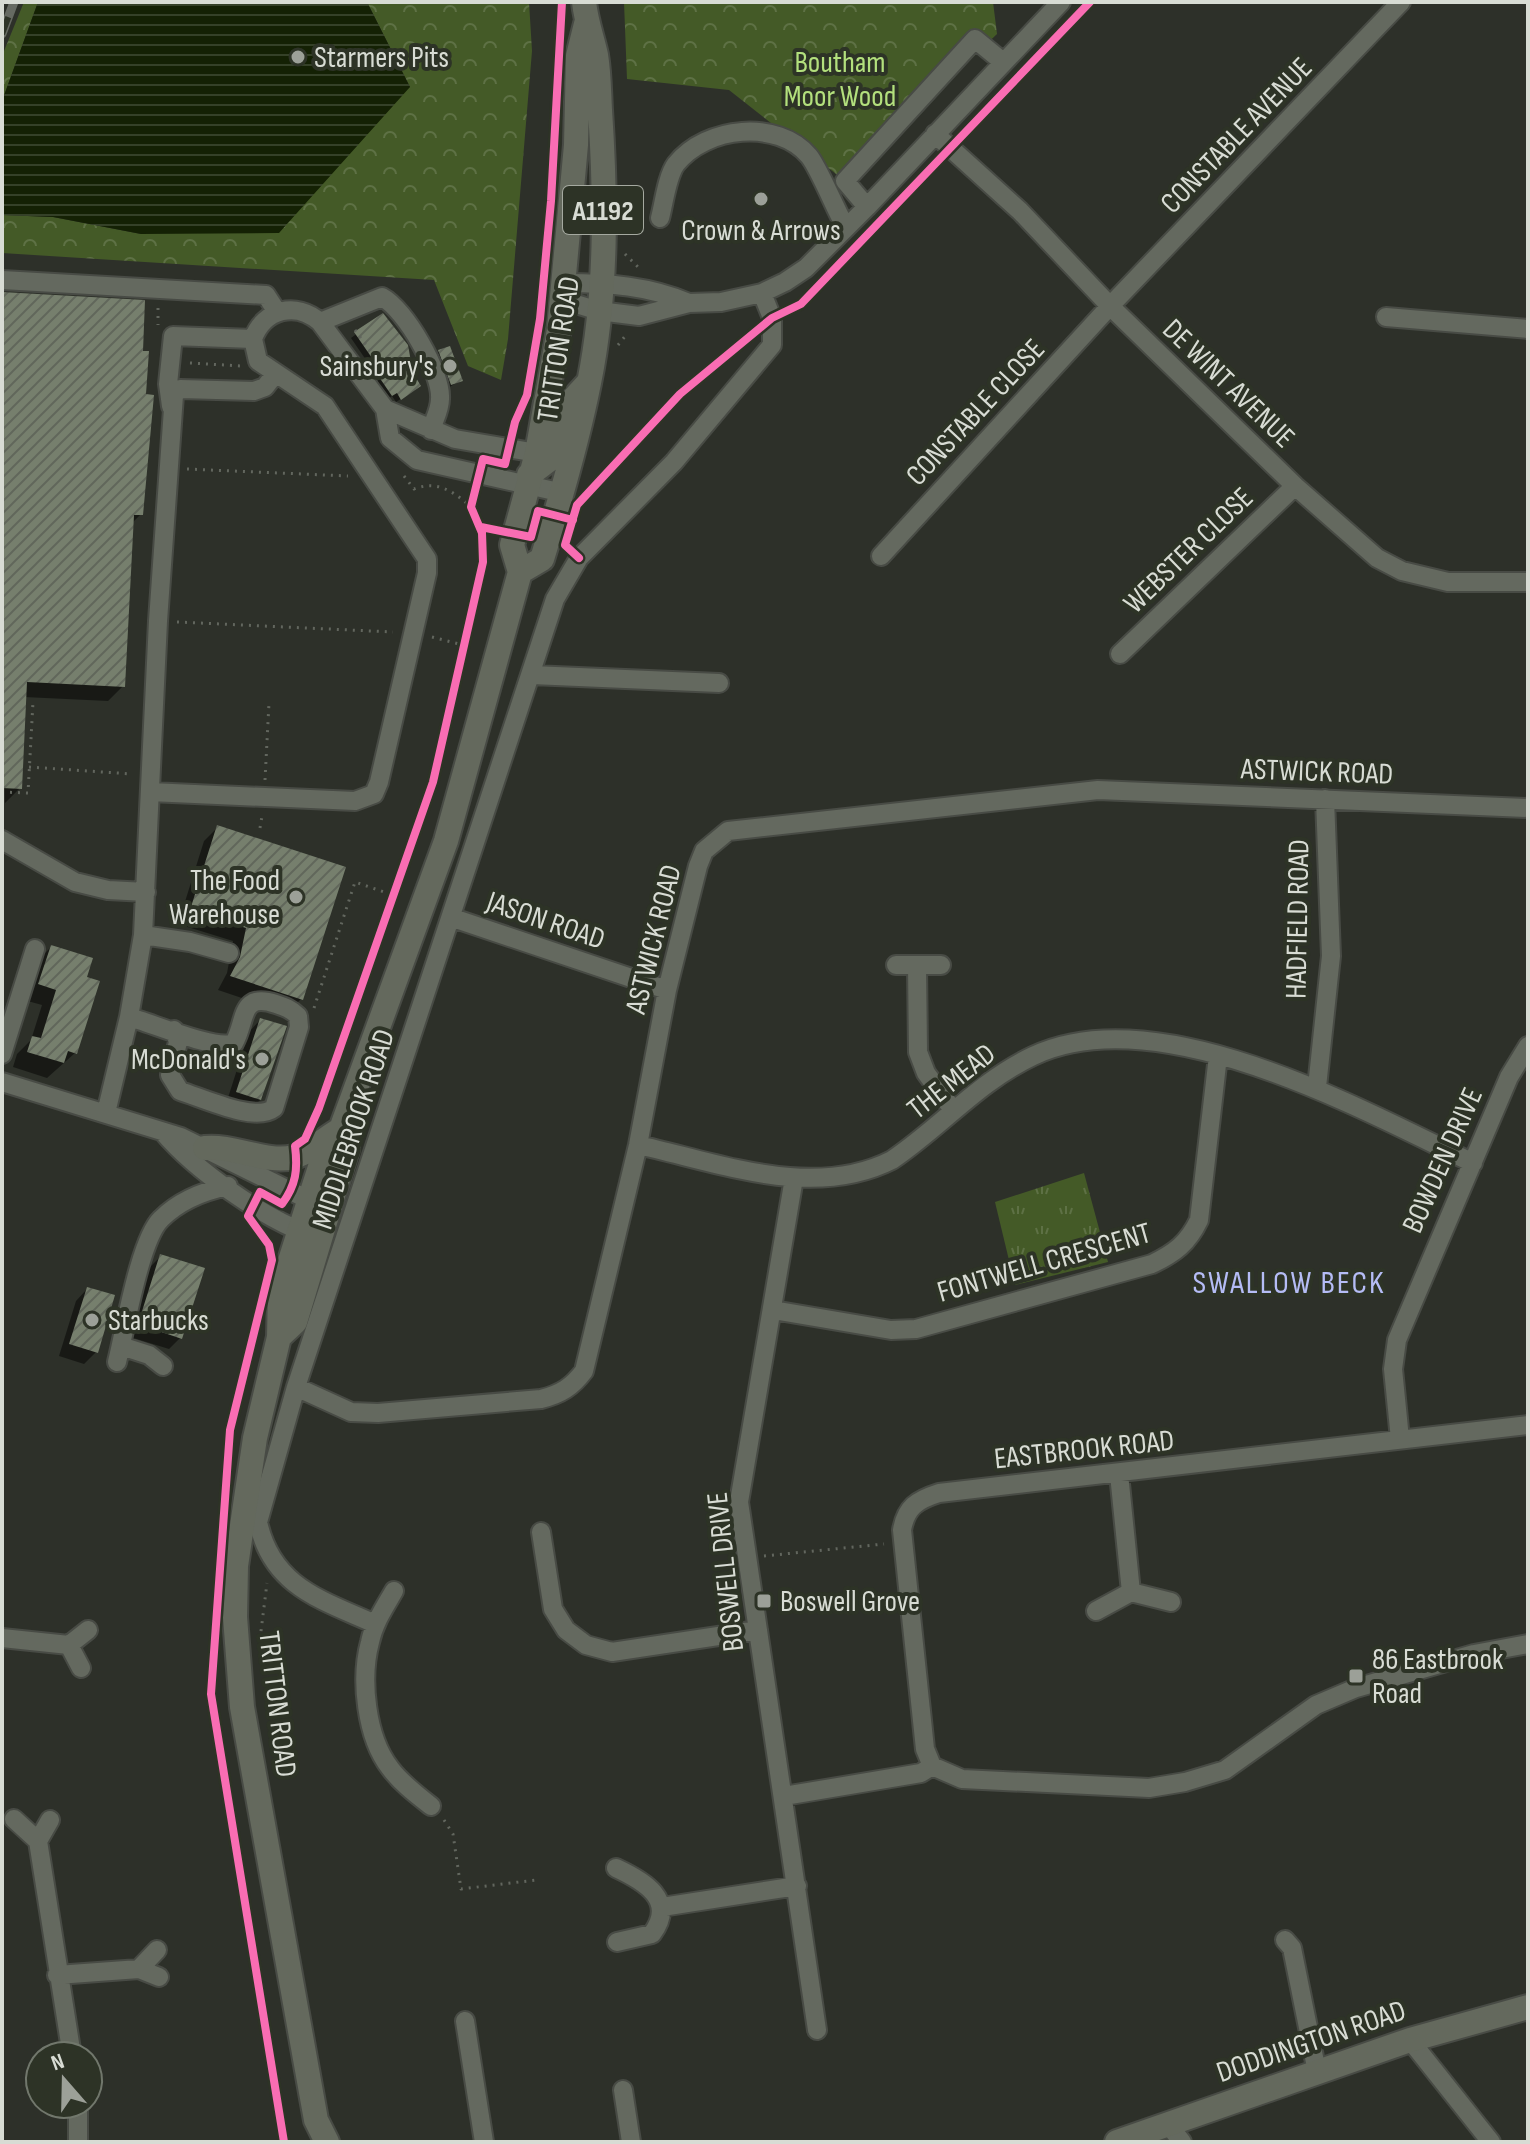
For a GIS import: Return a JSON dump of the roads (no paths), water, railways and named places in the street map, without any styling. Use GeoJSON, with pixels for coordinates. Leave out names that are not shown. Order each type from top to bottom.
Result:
{"type":"FeatureCollection","features":[{"type":"Feature","properties":{"kind":"main road","name":"TRITTON ROAD"},"geometry":{"type":"LineString","coordinates":[[327,2142],[316,2120],[252,1769],[235,1617],[242,1509],[279,1337],[280,1292],[309,1235],[318,1204],[321,1164],[341,1129],[446,841],[520,572],[512,545],[539,469],[590,381],[602,283],[600,108],[596,55],[585,13]]}},
{"type":"Feature","properties":{"kind":"main road","name":"TRITTON ROAD"},"geometry":{"type":"LineString","coordinates":[[539,469],[564,291],[576,145],[578,56],[585,13]]}},
{"type":"Feature","properties":{"kind":"main road","name":"TRITTON ROAD"},"geometry":{"type":"LineString","coordinates":[[520,572],[542,559],[563,493],[539,469]]}},
{"type":"Feature","properties":{"kind":"main road"},"geometry":{"type":"LineString","coordinates":[[205,1148],[220,1146],[290,1157],[341,1129]]}},
{"type":"Feature","properties":{"kind":"main road","name":"DODDINGTON ROAD"},"geometry":{"type":"LineString","coordinates":[[1117,2142],[1175,2133],[1317,2072],[1410,2040],[1528,2007]]}},
{"type":"Feature","properties":{"kind":"main road"},"geometry":{"type":"LineString","coordinates":[[304,2142],[316,2120]]}},
{"type":"Feature","properties":{"kind":"street"},"geometry":{"type":"LineString","coordinates":[[564,291],[599,311],[639,316],[689,303],[721,302],[762,293],[806,268],[1061,2]]}},
{"type":"Feature","properties":{"kind":"street","name":"CONSTABLE AVENUE"},"geometry":{"type":"LineString","coordinates":[[1110,306],[1401,2]]}},
{"type":"Feature","properties":{"kind":"street"},"geometry":{"type":"LineString","coordinates":[[867,207],[845,181],[975,39],[1003,62]]}},
{"type":"Feature","properties":{"kind":"street"},"geometry":{"type":"LineString","coordinates":[[660,218],[675,165],[700,145],[731,134],[764,131],[789,139],[811,157],[846,228]]}},
{"type":"Feature","properties":{"kind":"street","name":"DE WINT AVENUE"},"geometry":{"type":"LineString","coordinates":[[935,134],[1020,211],[1110,306],[1295,486],[1377,558],[1402,571],[1448,582],[1528,582]]}},
{"type":"Feature","properties":{"kind":"street"},"geometry":{"type":"LineString","coordinates":[[2,280],[266,295],[277,312]]}},
{"type":"Feature","properties":{"kind":"street"},"geometry":{"type":"LineString","coordinates":[[564,291],[602,283],[666,293],[689,303]]}},
{"type":"Feature","properties":{"kind":"street","name":"MIDDLEBROOK ROAD"},"geometry":{"type":"LineString","coordinates":[[375,1624],[301,1589],[282,1574],[270,1555],[258,1522],[296,1387],[453,918],[555,599],[579,558],[674,462],[772,345],[772,318],[762,293]]}},
{"type":"Feature","properties":{"kind":"street"},"geometry":{"type":"LineString","coordinates":[[320,322],[382,297],[393,302],[423,347],[437,383],[441,397],[431,430]]}},
{"type":"Feature","properties":{"kind":"street","name":"CONSTABLE CLOSE"},"geometry":{"type":"LineString","coordinates":[[881,556],[1110,306]]}},
{"type":"Feature","properties":{"kind":"street"},"geometry":{"type":"LineString","coordinates":[[151,783],[264,797],[355,801],[374,794],[413,633],[427,559],[325,406],[258,361],[253,339],[264,320],[277,312],[308,312],[320,322],[385,409],[390,438],[417,460],[480,474],[539,469]]}},
{"type":"Feature","properties":{"kind":"street"},"geometry":{"type":"LineString","coordinates":[[1386,317],[1528,329]]}},
{"type":"Feature","properties":{"kind":"street"},"geometry":{"type":"LineString","coordinates":[[172,416],[168,384],[173,336],[253,339]]}},
{"type":"Feature","properties":{"kind":"street"},"geometry":{"type":"LineString","coordinates":[[106,1113],[129,1017],[143,935],[167,468],[176,391],[254,391],[265,387],[276,373]]}},
{"type":"Feature","properties":{"kind":"street"},"geometry":{"type":"LineString","coordinates":[[385,409],[431,430],[539,469],[563,493]]}},
{"type":"Feature","properties":{"kind":"street","name":"WEBSTER CLOSE"},"geometry":{"type":"LineString","coordinates":[[1120,654],[1295,486]]}},
{"type":"Feature","properties":{"kind":"street"},"geometry":{"type":"LineString","coordinates":[[532,675],[719,683]]}},
{"type":"Feature","properties":{"kind":"street","name":"ASTWICK ROAD"},"geometry":{"type":"LineString","coordinates":[[296,1387],[351,1412],[378,1413],[541,1399],[559,1394],[574,1384],[590,1357],[638,1145],[667,990],[698,866],[704,851],[728,831],[1098,790],[1528,808]]}},
{"type":"Feature","properties":{"kind":"street","name":"HADFIELD ROAD"},"geometry":{"type":"LineString","coordinates":[[1317,1087],[1331,956],[1325,799]]}},
{"type":"Feature","properties":{"kind":"street"},"geometry":{"type":"LineString","coordinates":[[2,840],[75,882],[108,890],[146,892]]}},
{"type":"Feature","properties":{"kind":"street","name":"JASON ROAD"},"geometry":{"type":"LineString","coordinates":[[453,918],[667,990]]}},
{"type":"Feature","properties":{"kind":"street"},"geometry":{"type":"LineString","coordinates":[[143,935],[229,953]]}},
{"type":"Feature","properties":{"kind":"street"},"geometry":{"type":"LineString","coordinates":[[2,1054],[35,949]]}},
{"type":"Feature","properties":{"kind":"street"},"geometry":{"type":"LineString","coordinates":[[896,965],[941,965]]}},
{"type":"Feature","properties":{"kind":"street"},"geometry":{"type":"LineString","coordinates":[[917,965],[918,1052],[926,1073],[953,1110]]}},
{"type":"Feature","properties":{"kind":"street"},"geometry":{"type":"LineString","coordinates":[[129,1017],[174,1030],[225,1047],[234,1043],[247,1007],[254,1001],[262,999],[292,1009],[298,1016],[299,1027],[274,1108],[267,1114],[253,1114],[180,1091],[170,1075],[178,1042],[174,1030]]}},
{"type":"Feature","properties":{"kind":"street","name":"THE MEAD"},"geometry":{"type":"LineString","coordinates":[[638,1145],[794,1178],[841,1178],[871,1170],[918,1143],[953,1110],[1003,1071],[1037,1054],[1096,1039],[1155,1039],[1317,1087],[1473,1163]]}},
{"type":"Feature","properties":{"kind":"street","name":"BOWDEN DRIVE"},"geometry":{"type":"LineString","coordinates":[[1400,1439],[1393,1369],[1397,1340],[1509,1077],[1528,1046]]}},
{"type":"Feature","properties":{"kind":"street","name":"FONTWELL CRESCENT"},"geometry":{"type":"LineString","coordinates":[[773,1310],[891,1330],[916,1329],[1152,1264],[1175,1253],[1190,1239],[1199,1220],[1218,1056]]}},
{"type":"Feature","properties":{"kind":"street"},"geometry":{"type":"LineString","coordinates":[[2,1082],[106,1113],[205,1148],[318,1204]]}},
{"type":"Feature","properties":{"kind":"street"},"geometry":{"type":"LineString","coordinates":[[163,1132],[177,1149],[228,1186],[309,1235]]}},
{"type":"Feature","properties":{"kind":"street","name":"BOSWELL DRIVE"},"geometry":{"type":"LineString","coordinates":[[794,1178],[739,1502],[817,2030]]}},
{"type":"Feature","properties":{"kind":"street"},"geometry":{"type":"LineString","coordinates":[[163,1366],[149,1355],[119,1354],[148,1241],[159,1220],[204,1191],[228,1186]]}},
{"type":"Feature","properties":{"kind":"street","name":"EASTBROOK ROAD"},"geometry":{"type":"LineString","coordinates":[[932,1766],[922,1734],[904,1541],[905,1515],[912,1504],[939,1493],[1528,1425]]}},
{"type":"Feature","properties":{"kind":"street"},"geometry":{"type":"LineString","coordinates":[[1119,1474],[1131,1592]]}},
{"type":"Feature","properties":{"kind":"street"},"geometry":{"type":"LineString","coordinates":[[541,1532],[553,1609],[566,1630],[586,1645],[612,1652],[758,1630]]}},
{"type":"Feature","properties":{"kind":"street"},"geometry":{"type":"LineString","coordinates":[[394,1591],[375,1624],[365,1662],[365,1678],[378,1745],[391,1771],[431,1806]]}},
{"type":"Feature","properties":{"kind":"street"},"geometry":{"type":"LineString","coordinates":[[1096,1611],[1131,1592],[1171,1602]]}},
{"type":"Feature","properties":{"kind":"street"},"geometry":{"type":"LineString","coordinates":[[2,1638],[69,1645],[88,1630]]}},
{"type":"Feature","properties":{"kind":"street"},"geometry":{"type":"LineString","coordinates":[[784,1796],[921,1773],[932,1766],[962,1779],[1149,1788],[1185,1782],[1225,1770],[1316,1705],[1356,1688],[1474,1654],[1528,1644]]}},
{"type":"Feature","properties":{"kind":"street"},"geometry":{"type":"LineString","coordinates":[[69,1645],[81,1668]]}},
{"type":"Feature","properties":{"kind":"street"},"geometry":{"type":"LineString","coordinates":[[14,1819],[38,1841]]}},
{"type":"Feature","properties":{"kind":"street"},"geometry":{"type":"LineString","coordinates":[[50,1820],[38,1841],[69,2040]]}},
{"type":"Feature","properties":{"kind":"street"},"geometry":{"type":"LineString","coordinates":[[616,1868],[645,1883],[659,1898],[662,1907],[652,1934],[617,1942]]}},
{"type":"Feature","properties":{"kind":"street"},"geometry":{"type":"LineString","coordinates":[[662,1907],[797,1886]]}},
{"type":"Feature","properties":{"kind":"street"},"geometry":{"type":"LineString","coordinates":[[1285,1940],[1292,1948],[1317,2072]]}},
{"type":"Feature","properties":{"kind":"street"},"geometry":{"type":"LineString","coordinates":[[139,1969],[157,1950]]}},
{"type":"Feature","properties":{"kind":"street"},"geometry":{"type":"LineString","coordinates":[[57,1975],[139,1969],[159,1977]]}},
{"type":"Feature","properties":{"kind":"street"},"geometry":{"type":"LineString","coordinates":[[465,2021],[484,2142]]}},
{"type":"Feature","properties":{"kind":"street"},"geometry":{"type":"LineString","coordinates":[[1410,2040],[1491,2142]]}},
{"type":"Feature","properties":{"kind":"street"},"geometry":{"type":"LineString","coordinates":[[623,2090],[631,2142]]}},
{"type":"Feature","properties":{"kind":"street"},"geometry":{"type":"LineString","coordinates":[[78,2120],[78,2142]]}},
{"type":"Feature","properties":{"kind":"railway"},"geometry":{"type":"LineString","coordinates":[[2,34],[14,2]]}},
{"type":"Feature","properties":{"kind":"place","name":"Starmers Pits"},"geometry":{"type":"Point","coordinates":[298,57]}},
{"type":"Feature","properties":{"kind":"place","name":"Crown & Arrows"},"geometry":{"type":"Point","coordinates":[761,199]}},
{"type":"Feature","properties":{"kind":"place","name":"Sainsbury's"},"geometry":{"type":"Point","coordinates":[450,366]}},
{"type":"Feature","properties":{"kind":"place","name":"The Food Warehouse"},"geometry":{"type":"Point","coordinates":[296,897]}},
{"type":"Feature","properties":{"kind":"place","name":"McDonald's"},"geometry":{"type":"Point","coordinates":[262,1059]}},
{"type":"Feature","properties":{"kind":"place","name":"Starbucks"},"geometry":{"type":"Point","coordinates":[92,1320]}},
{"type":"Feature","properties":{"kind":"place","name":"Boswell Grove"},"geometry":{"type":"Point","coordinates":[764,1601]}},
{"type":"Feature","properties":{"kind":"place","name":"86 Eastbrook Road"},"geometry":{"type":"Point","coordinates":[1356,1676]}},
{"type":"Feature","properties":{"kind":"district","name":"SWALLOW BECK"},"geometry":{"type":"Point","coordinates":[1289,1282]}},
{"type":"Feature","properties":{"kind":"park label","name":"Boutham Moor Wood"},"geometry":{"type":"Point","coordinates":[840,79]}}]}
